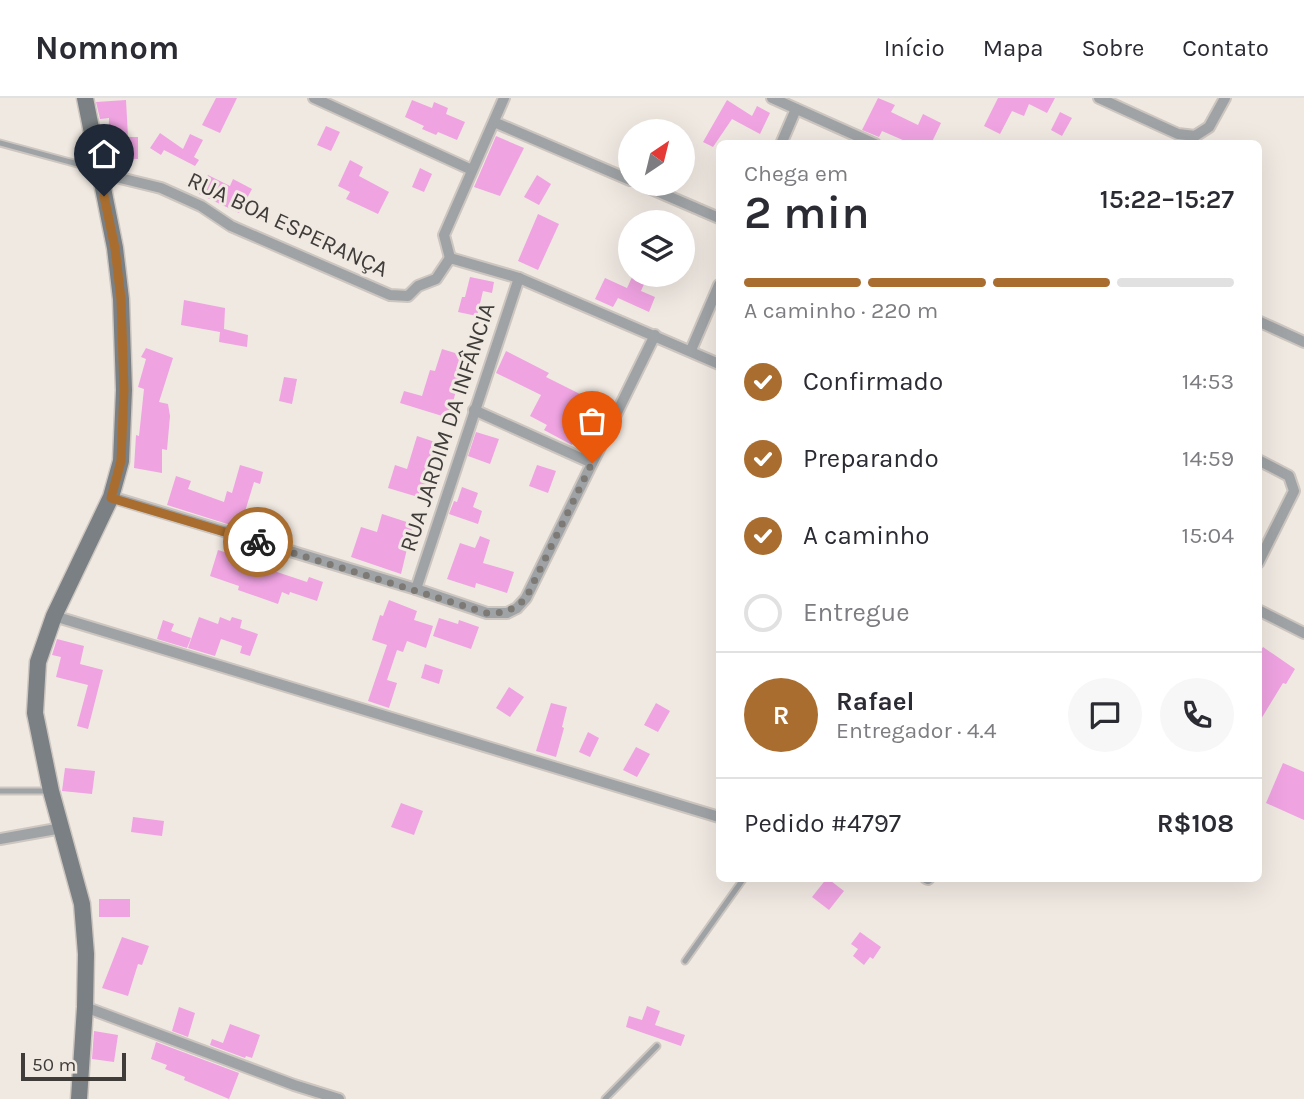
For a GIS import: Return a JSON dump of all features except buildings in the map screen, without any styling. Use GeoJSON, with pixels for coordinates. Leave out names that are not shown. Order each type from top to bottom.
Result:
{"type":"FeatureCollection","features":[{"type":"Feature","properties":{"kind":"street"},"geometry":{"type":"LineString","coordinates":[[79,1099],[86,954],[82,904],[51,792],[35,713],[38,662],[54,616],[111,498],[121,461],[124,390],[122,325],[115,248],[85,98]]}},
{"type":"Feature","properties":{"kind":"street"},"geometry":{"type":"LineString","coordinates":[[314,98],[472,170]]}},
{"type":"Feature","properties":{"kind":"street"},"geometry":{"type":"LineString","coordinates":[[504,98],[444,235],[450,258],[519,278],[716,362]]}},
{"type":"Feature","properties":{"kind":"street"},"geometry":{"type":"LineString","coordinates":[[772,98],[866,140]]}},
{"type":"Feature","properties":{"kind":"street"},"geometry":{"type":"LineString","coordinates":[[1099,98],[1178,134],[1195,136],[1209,127],[1226,98]]}},
{"type":"Feature","properties":{"kind":"street"},"geometry":{"type":"LineString","coordinates":[[782,140],[796,109]]}},
{"type":"Feature","properties":{"kind":"street"},"geometry":{"type":"LineString","coordinates":[[494,122],[618,175]]}},
{"type":"Feature","properties":{"kind":"street","name":"RUA BOA ESPERANÇA"},"geometry":{"type":"LineString","coordinates":[[99,170],[161,188],[201,206],[231,226],[390,295],[408,296],[418,286],[436,279],[450,258]]}},
{"type":"Feature","properties":{"kind":"street"},"geometry":{"type":"LineString","coordinates":[[668,196],[716,217]]}},
{"type":"Feature","properties":{"kind":"street","name":"RUA JARDIM DA INFÂNCIA"},"geometry":{"type":"LineString","coordinates":[[416,589],[519,278]]}},
{"type":"Feature","properties":{"kind":"street"},"geometry":{"type":"LineString","coordinates":[[691,350],[716,292]]}},
{"type":"Feature","properties":{"kind":"street"},"geometry":{"type":"LineString","coordinates":[[1262,323],[1304,342]]}},
{"type":"Feature","properties":{"kind":"street"},"geometry":{"type":"LineString","coordinates":[[111,498],[416,589],[487,613],[507,613],[517,608],[526,598],[655,335]]}},
{"type":"Feature","properties":{"kind":"street"},"geometry":{"type":"LineString","coordinates":[[474,410],[592,463]]}},
{"type":"Feature","properties":{"kind":"street"},"geometry":{"type":"LineString","coordinates":[[1262,462],[1289,476],[1294,491],[1262,555]]}},
{"type":"Feature","properties":{"kind":"street"},"geometry":{"type":"LineString","coordinates":[[1262,612],[1304,633]]}},
{"type":"Feature","properties":{"kind":"street"},"geometry":{"type":"LineString","coordinates":[[54,616],[716,816]]}},
{"type":"Feature","properties":{"kind":"street"},"geometry":{"type":"LineString","coordinates":[[0,839],[62,828]]}},
{"type":"Feature","properties":{"kind":"street"},"geometry":{"type":"LineString","coordinates":[[85,1007],[339,1099]]}},
{"type":"Feature","properties":{"kind":"lane"},"geometry":{"type":"LineString","coordinates":[[0,143],[99,170]]}},
{"type":"Feature","properties":{"kind":"lane"},"geometry":{"type":"LineString","coordinates":[[0,791],[51,792]]}},
{"type":"Feature","properties":{"kind":"lane"},"geometry":{"type":"LineString","coordinates":[[685,961],[741,882]]}},
{"type":"Feature","properties":{"kind":"lane"},"geometry":{"type":"LineString","coordinates":[[605,1099],[657,1046]]}},
{"type":"Feature","properties":{"kind":"way so far"},"geometry":{"type":"LineString","coordinates":[[258,542],[487,613],[507,613],[517,608],[526,598],[592,463]]}},
{"type":"Feature","properties":{"kind":"route"},"geometry":{"type":"LineString","coordinates":[[104,196],[115,248],[121,299],[124,390],[121,461],[111,498],[258,542]]}}]}
